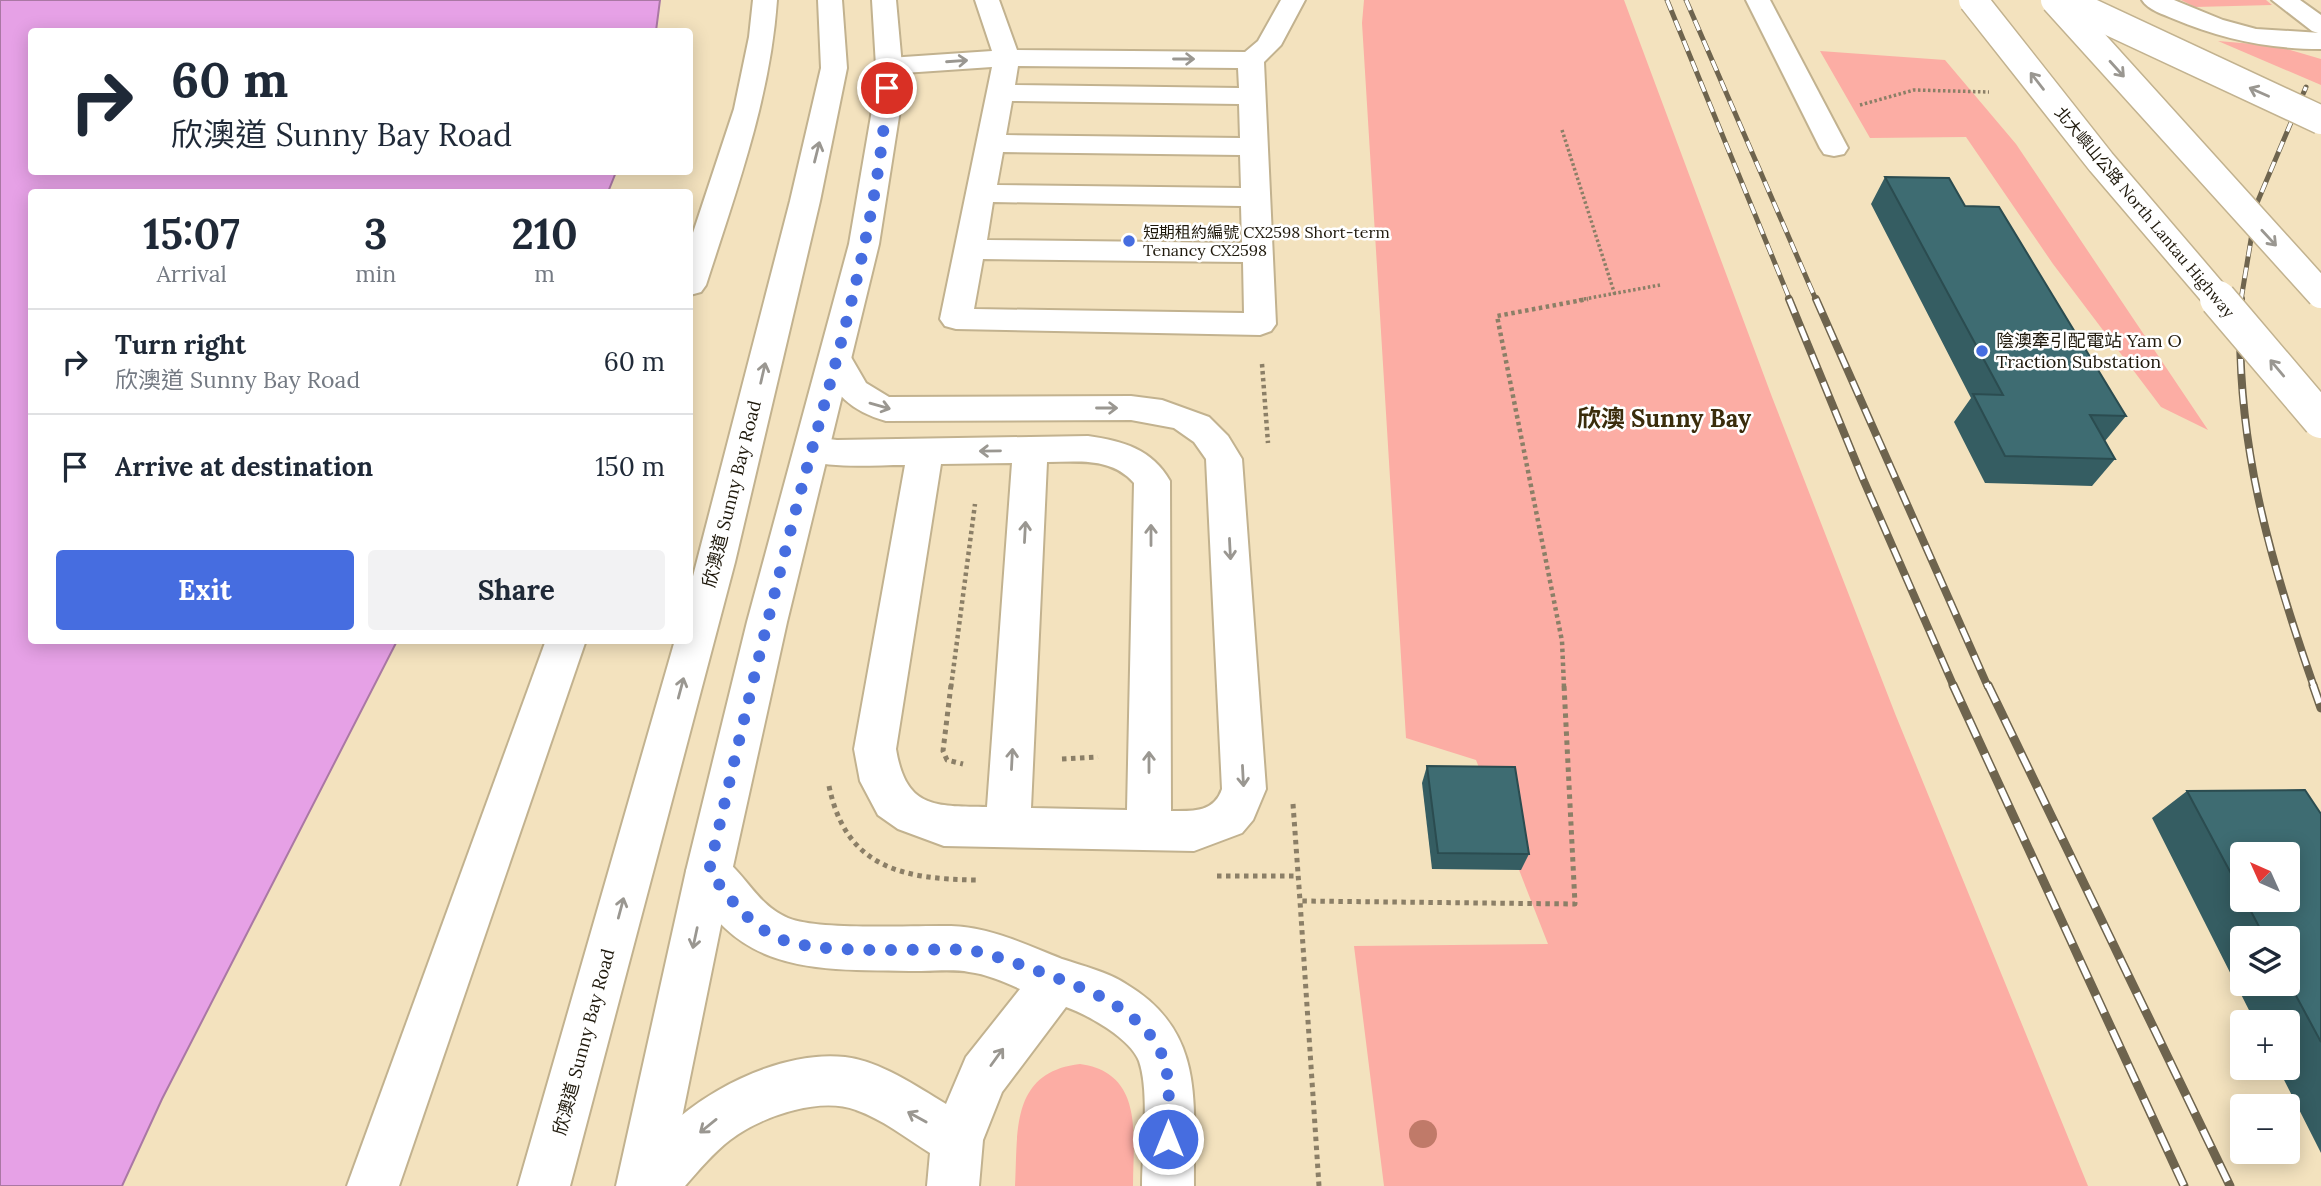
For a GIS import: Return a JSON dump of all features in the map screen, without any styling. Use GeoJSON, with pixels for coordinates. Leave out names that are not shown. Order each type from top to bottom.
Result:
{"type":"FeatureCollection","features":[{"type":"Feature","properties":{"kind":"main road"},"geometry":{"type":"LineString","coordinates":[[693,276],[748,110],[758,61],[765,0]]}},
{"type":"Feature","properties":{"kind":"main road","name":"欣澳道 Sunny Bay Road"},"geometry":{"type":"LineString","coordinates":[[544,1186],[716,562],[823,128],[834,68],[830,0]]}},
{"type":"Feature","properties":{"kind":"main road"},"geometry":{"type":"LineString","coordinates":[[642,1186],[709,871],[766,622],[864,244],[878,171],[889,66],[884,0]]}},
{"type":"Feature","properties":{"kind":"main road"},"geometry":{"type":"LineString","coordinates":[[987,0],[1007,58],[957,319],[1260,324],[1251,60]]}},
{"type":"Feature","properties":{"kind":"main road"},"geometry":{"type":"LineString","coordinates":[[834,68],[1007,58],[1251,60],[1268,45],[1293,0]]}},
{"type":"Feature","properties":{"kind":"main road"},"geometry":{"type":"LineString","coordinates":[[1758,0],[1834,148]]}},
{"type":"Feature","properties":{"kind":"main road","name":"北大嶼山公路 North Lantau Highway"},"geometry":{"type":"LineString","coordinates":[[1973,0],[2101,162],[2321,420]]}},
{"type":"Feature","properties":{"kind":"main road"},"geometry":{"type":"LineString","coordinates":[[2055,0],[2321,294]]}},
{"type":"Feature","properties":{"kind":"main road"},"geometry":{"type":"LineString","coordinates":[[2065,0],[2321,120]]}},
{"type":"Feature","properties":{"kind":"main road"},"geometry":{"type":"LineString","coordinates":[[2154,0],[2223,30],[2260,38],[2321,41]]}},
{"type":"Feature","properties":{"kind":"main road"},"geometry":{"type":"LineString","coordinates":[[2284,0],[2321,26]]}},
{"type":"Feature","properties":{"kind":"main road"},"geometry":{"type":"LineString","coordinates":[[1000,93],[1253,96]]}},
{"type":"Feature","properties":{"kind":"main road"},"geometry":{"type":"LineString","coordinates":[[991,144],[1254,146]]}},
{"type":"Feature","properties":{"kind":"main road"},"geometry":{"type":"LineString","coordinates":[[981,193],[1256,197]]}},
{"type":"Feature","properties":{"kind":"main road"},"geometry":{"type":"LineString","coordinates":[[970,249],[1258,253]]}},
{"type":"Feature","properties":{"kind":"main road"},"geometry":{"type":"LineString","coordinates":[[835,360],[845,384],[860,399],[886,409],[1131,408],[1169,413],[1198,424],[1213,439],[1224,459],[1244,789],[1241,804],[1232,817],[1210,828],[1149,830],[944,825],[914,817],[892,801],[878,781],[875,749],[925,451]]}},
{"type":"Feature","properties":{"kind":"main road"},"geometry":{"type":"LineString","coordinates":[[812,450],[1112,451],[1134,460],[1144,468],[1152,481],[1149,830]]}},
{"type":"Feature","properties":{"kind":"main road"},"geometry":{"type":"LineString","coordinates":[[1008,827],[1030,450]]}},
{"type":"Feature","properties":{"kind":"main road"},"geometry":{"type":"LineString","coordinates":[[373,1186],[565,644]]}},
{"type":"Feature","properties":{"kind":"main road"},"geometry":{"type":"LineString","coordinates":[[709,871],[742,913],[777,938],[815,946],[970,950],[1109,1000],[1150,1033],[1163,1056],[1168,1092],[1168,1186]]}},
{"type":"Feature","properties":{"kind":"main road"},"geometry":{"type":"LineString","coordinates":[[651,1186],[680,1151],[713,1121],[775,1091],[826,1080],[849,1082],[955,1163],[985,1075],[1057,980]]}},
{"type":"Feature","properties":{"kind":"path"},"geometry":{"type":"LineString","coordinates":[[1562,130],[1615,295]]}},
{"type":"Feature","properties":{"kind":"path"},"geometry":{"type":"LineString","coordinates":[[1319,1186],[1300,901],[1575,904],[1562,641],[1497,316],[1660,285]]}},
{"type":"Feature","properties":{"kind":"shaded area"},"geometry":{"type":"Polygon","coordinates":[[[0,0],[660,0],[656,28],[28,28],[28,175],[615,175],[609,189],[28,189],[28,644],[395,644],[162,1099],[122,1186],[0,1186],[0,0]]]}},
{"type":"Feature","properties":{"kind":"shaded area"},"geometry":{"type":"Polygon","coordinates":[[[1364,0],[1624,0],[1772,397],[1896,716],[2088,1186],[1384,1186],[1354,946],[1548,944],[1476,760],[1406,738],[1362,23],[1364,0]]]}},
{"type":"Feature","properties":{"kind":"shaded area"},"geometry":{"type":"Polygon","coordinates":[[[2181,0],[2266,0],[2272,5],[2195,7],[2181,0]]]}},
{"type":"Feature","properties":{"kind":"shaded area"},"geometry":{"type":"Polygon","coordinates":[[[2218,41],[2277,46],[2321,59],[2321,85],[2218,41]]]}},
{"type":"Feature","properties":{"kind":"shaded area"},"geometry":{"type":"Polygon","coordinates":[[[1820,51],[1945,60],[2016,144],[2208,430],[2161,407],[2053,264],[1966,137],[1870,138],[1820,51]]]}},
{"type":"Feature","properties":{"kind":"shaded area"},"geometry":{"type":"Polygon","coordinates":[[[1080,1064],[1101,1070],[1116,1080],[1125,1094],[1131,1110],[1133,1128],[1133,1186],[1015,1186],[1018,1126],[1029,1092],[1041,1079],[1057,1069],[1080,1064]]]}},
{"type":"Feature","properties":{"kind":"building"},"geometry":{"type":"Polygon","coordinates":[[[1885,177],[1949,178],[1965,206],[1999,207],[2126,416],[2090,415],[2115,459],[2005,456],[1973,394],[2003,395],[1885,177]]]}},
{"type":"Feature","properties":{"kind":"building"},"geometry":{"type":"Polygon","coordinates":[[[1427,766],[1515,767],[1529,854],[1438,853],[1427,766]]]}},
{"type":"Feature","properties":{"kind":"building"},"geometry":{"type":"Polygon","coordinates":[[[2305,790],[2321,814],[2321,1042],[2296,996],[2300,996],[2300,926],[2259,926],[2251,912],[2300,912],[2300,842],[2230,842],[2230,872],[2187,791],[2305,790]]]}},
{"type":"Feature","properties":{"kind":"railway"},"geometry":{"type":"LineString","coordinates":[[1667,0],[1790,300]]}},
{"type":"Feature","properties":{"kind":"railway"},"geometry":{"type":"LineString","coordinates":[[1686,0],[1816,300]]}},
{"type":"Feature","properties":{"kind":"railway"},"geometry":{"type":"LineString","coordinates":[[2241,300],[2257,203],[2306,87]]}},
{"type":"Feature","properties":{"kind":"railway"},"geometry":{"type":"LineString","coordinates":[[1789,299],[1863,479],[1954,687]]}},
{"type":"Feature","properties":{"kind":"railway"},"geometry":{"type":"LineString","coordinates":[[1816,299],[1988,687]]}},
{"type":"Feature","properties":{"kind":"railway"},"geometry":{"type":"LineString","coordinates":[[2241,299],[2243,400],[2258,496],[2269,544],[2314,687]]}},
{"type":"Feature","properties":{"kind":"railway"},"geometry":{"type":"LineString","coordinates":[[1953,685],[2184,1186]]}},
{"type":"Feature","properties":{"kind":"railway"},"geometry":{"type":"LineString","coordinates":[[1988,685],[2230,1186]]}},
{"type":"Feature","properties":{"kind":"railway"},"geometry":{"type":"LineString","coordinates":[[2313,685],[2321,708]]}},
{"type":"Feature","properties":{"kind":"place","name":"短期租約編號 CX2598 Short-term Tenancy CX2598"},"geometry":{"type":"Point","coordinates":[1129,241]}},
{"type":"Feature","properties":{"kind":"place","name":"陰澳牽引配電站 Yam O Traction Substation"},"geometry":{"type":"Point","coordinates":[1982,351]}},
{"type":"Feature","properties":{"kind":"district","name":"欣澳 Sunny Bay"},"geometry":{"type":"Point","coordinates":[1664,419]}},
{"type":"Feature","properties":{"kind":"route"},"geometry":{"type":"LineString","coordinates":[[887,88],[878,171],[864,244],[766,622],[709,871],[742,913],[777,938],[815,946],[970,950],[1006,960],[1109,1000],[1150,1033],[1163,1056],[1168,1092],[1168,1139]]}}]}
